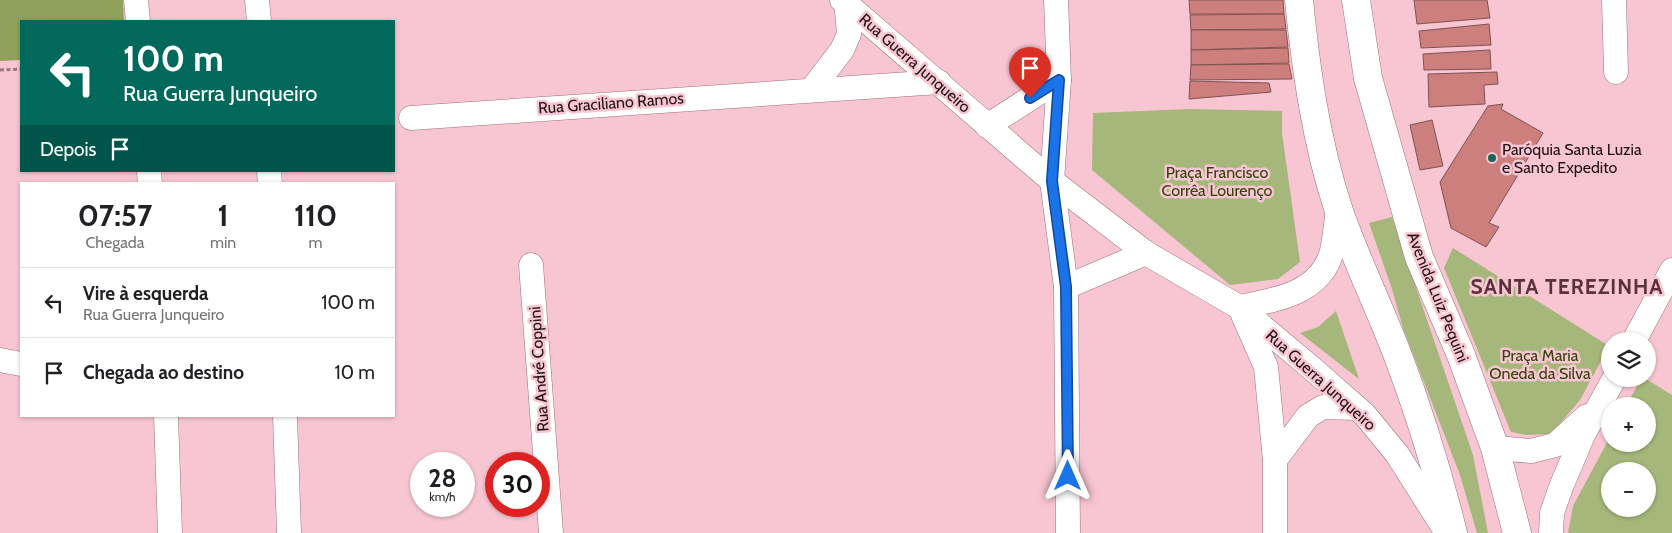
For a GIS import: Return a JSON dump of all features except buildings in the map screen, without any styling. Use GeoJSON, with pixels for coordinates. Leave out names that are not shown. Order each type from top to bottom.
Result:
{"type":"FeatureCollection","features":[{"type":"Feature","properties":{"kind":"main road"},"geometry":{"type":"LineString","coordinates":[[1299,0],[1310,90],[1323,154],[1338,209],[1398,356],[1436,463],[1453,533]]}},
{"type":"Feature","properties":{"kind":"main road","name":"Avenida Luiz Pequini"},"geometry":{"type":"LineString","coordinates":[[1356,0],[1368,78],[1418,257],[1461,355],[1495,448],[1517,533]]}},
{"type":"Feature","properties":{"kind":"main road"},"geometry":{"type":"LineString","coordinates":[[1495,448],[1498,533]]}},
{"type":"Feature","properties":{"kind":"street"},"geometry":{"type":"LineString","coordinates":[[136,0],[138,20]]}},
{"type":"Feature","properties":{"kind":"street"},"geometry":{"type":"LineString","coordinates":[[257,0],[259,20]]}},
{"type":"Feature","properties":{"kind":"street"},"geometry":{"type":"LineString","coordinates":[[1056,0],[1059,80],[1052,181],[1066,287],[1068,533]]}},
{"type":"Feature","properties":{"kind":"street"},"geometry":{"type":"LineString","coordinates":[[1614,0],[1616,72]]}},
{"type":"Feature","properties":{"kind":"street"},"geometry":{"type":"LineString","coordinates":[[812,89],[842,50],[849,34],[844,1]]}},
{"type":"Feature","properties":{"kind":"street","name":"Rua Guerra Junqueiro"},"geometry":{"type":"LineString","coordinates":[[844,1],[1052,181],[1146,252],[1239,307],[1366,415],[1397,454],[1447,533]]}},
{"type":"Feature","properties":{"kind":"street"},"geometry":{"type":"LineString","coordinates":[[987,126],[1059,80]]}},
{"type":"Feature","properties":{"kind":"street","name":"Rua Graciliano Ramos"},"geometry":{"type":"LineString","coordinates":[[411,118],[812,89],[939,82]]}},
{"type":"Feature","properties":{"kind":"street"},"geometry":{"type":"LineString","coordinates":[[1275,533],[1275,460],[1266,368],[1239,307],[1294,295],[1308,286],[1324,269],[1332,253],[1338,209]]}},
{"type":"Feature","properties":{"kind":"street"},"geometry":{"type":"LineString","coordinates":[[1066,287],[1146,252]]}},
{"type":"Feature","properties":{"kind":"street","name":"Rua André Coppini"},"geometry":{"type":"LineString","coordinates":[[531,265],[551,533]]}},
{"type":"Feature","properties":{"kind":"street"},"geometry":{"type":"LineString","coordinates":[[1639,332],[1672,270]]}},
{"type":"Feature","properties":{"kind":"street"},"geometry":{"type":"LineString","coordinates":[[0,360],[20,364]]}},
{"type":"Feature","properties":{"kind":"street"},"geometry":{"type":"LineString","coordinates":[[1495,448],[1530,451],[1555,446],[1601,403]]}},
{"type":"Feature","properties":{"kind":"street"},"geometry":{"type":"LineString","coordinates":[[1551,533],[1552,513],[1561,487],[1583,435],[1601,404]]}},
{"type":"Feature","properties":{"kind":"street"},"geometry":{"type":"LineString","coordinates":[[1275,460],[1308,416],[1323,408],[1356,408]]}},
{"type":"Feature","properties":{"kind":"street"},"geometry":{"type":"LineString","coordinates":[[166,417],[170,533]]}},
{"type":"Feature","properties":{"kind":"street"},"geometry":{"type":"LineString","coordinates":[[285,417],[289,533]]}},
{"type":"Feature","properties":{"kind":"path"},"geometry":{"type":"LineString","coordinates":[[0,70],[20,69]]}},
{"type":"Feature","properties":{"kind":"green space"},"geometry":{"type":"Polygon","coordinates":[[[0,0],[123,0],[124,20],[20,20],[20,60],[0,61],[0,0]]]}},
{"type":"Feature","properties":{"kind":"green space","name":"Praça Francisco Corrêa Lourenço"},"geometry":{"type":"Polygon","coordinates":[[[1190,109],[1282,111],[1282,133],[1300,262],[1278,279],[1230,285],[1092,170],[1093,113],[1190,109]]]}},
{"type":"Feature","properties":{"kind":"green space"},"geometry":{"type":"Polygon","coordinates":[[[1392,217],[1473,455],[1488,533],[1477,533],[1460,475],[1403,328],[1392,289],[1369,223],[1392,217]]]}},
{"type":"Feature","properties":{"kind":"green space","name":"Praça Maria Oneda da Silva"},"geometry":{"type":"Polygon","coordinates":[[[1453,248],[1601,341],[1601,361],[1580,400],[1551,434],[1526,435],[1511,432],[1444,268],[1453,248]]]}},
{"type":"Feature","properties":{"kind":"green space"},"geometry":{"type":"Polygon","coordinates":[[[1336,311],[1359,379],[1300,333],[1318,327],[1336,311]]]}},
{"type":"Feature","properties":{"kind":"green space"},"geometry":{"type":"Polygon","coordinates":[[[1656,385],[1672,395],[1672,533],[1568,533],[1573,506],[1602,452],[1656,452],[1656,397],[1631,397],[1637,387],[1656,387],[1656,385]]]}},
{"type":"Feature","properties":{"kind":"place","name":"Paróquia Santa Luzia e Santo Expedito"},"geometry":{"type":"Point","coordinates":[1492,158]}},
{"type":"Feature","properties":{"kind":"district","name":"SANTA TEREZINHA"},"geometry":{"type":"Point","coordinates":[1567,286]}},
{"type":"Feature","properties":{"kind":"route"},"geometry":{"type":"LineString","coordinates":[[1030,98],[1059,80],[1052,181],[1066,287],[1068,476]]}}]}
